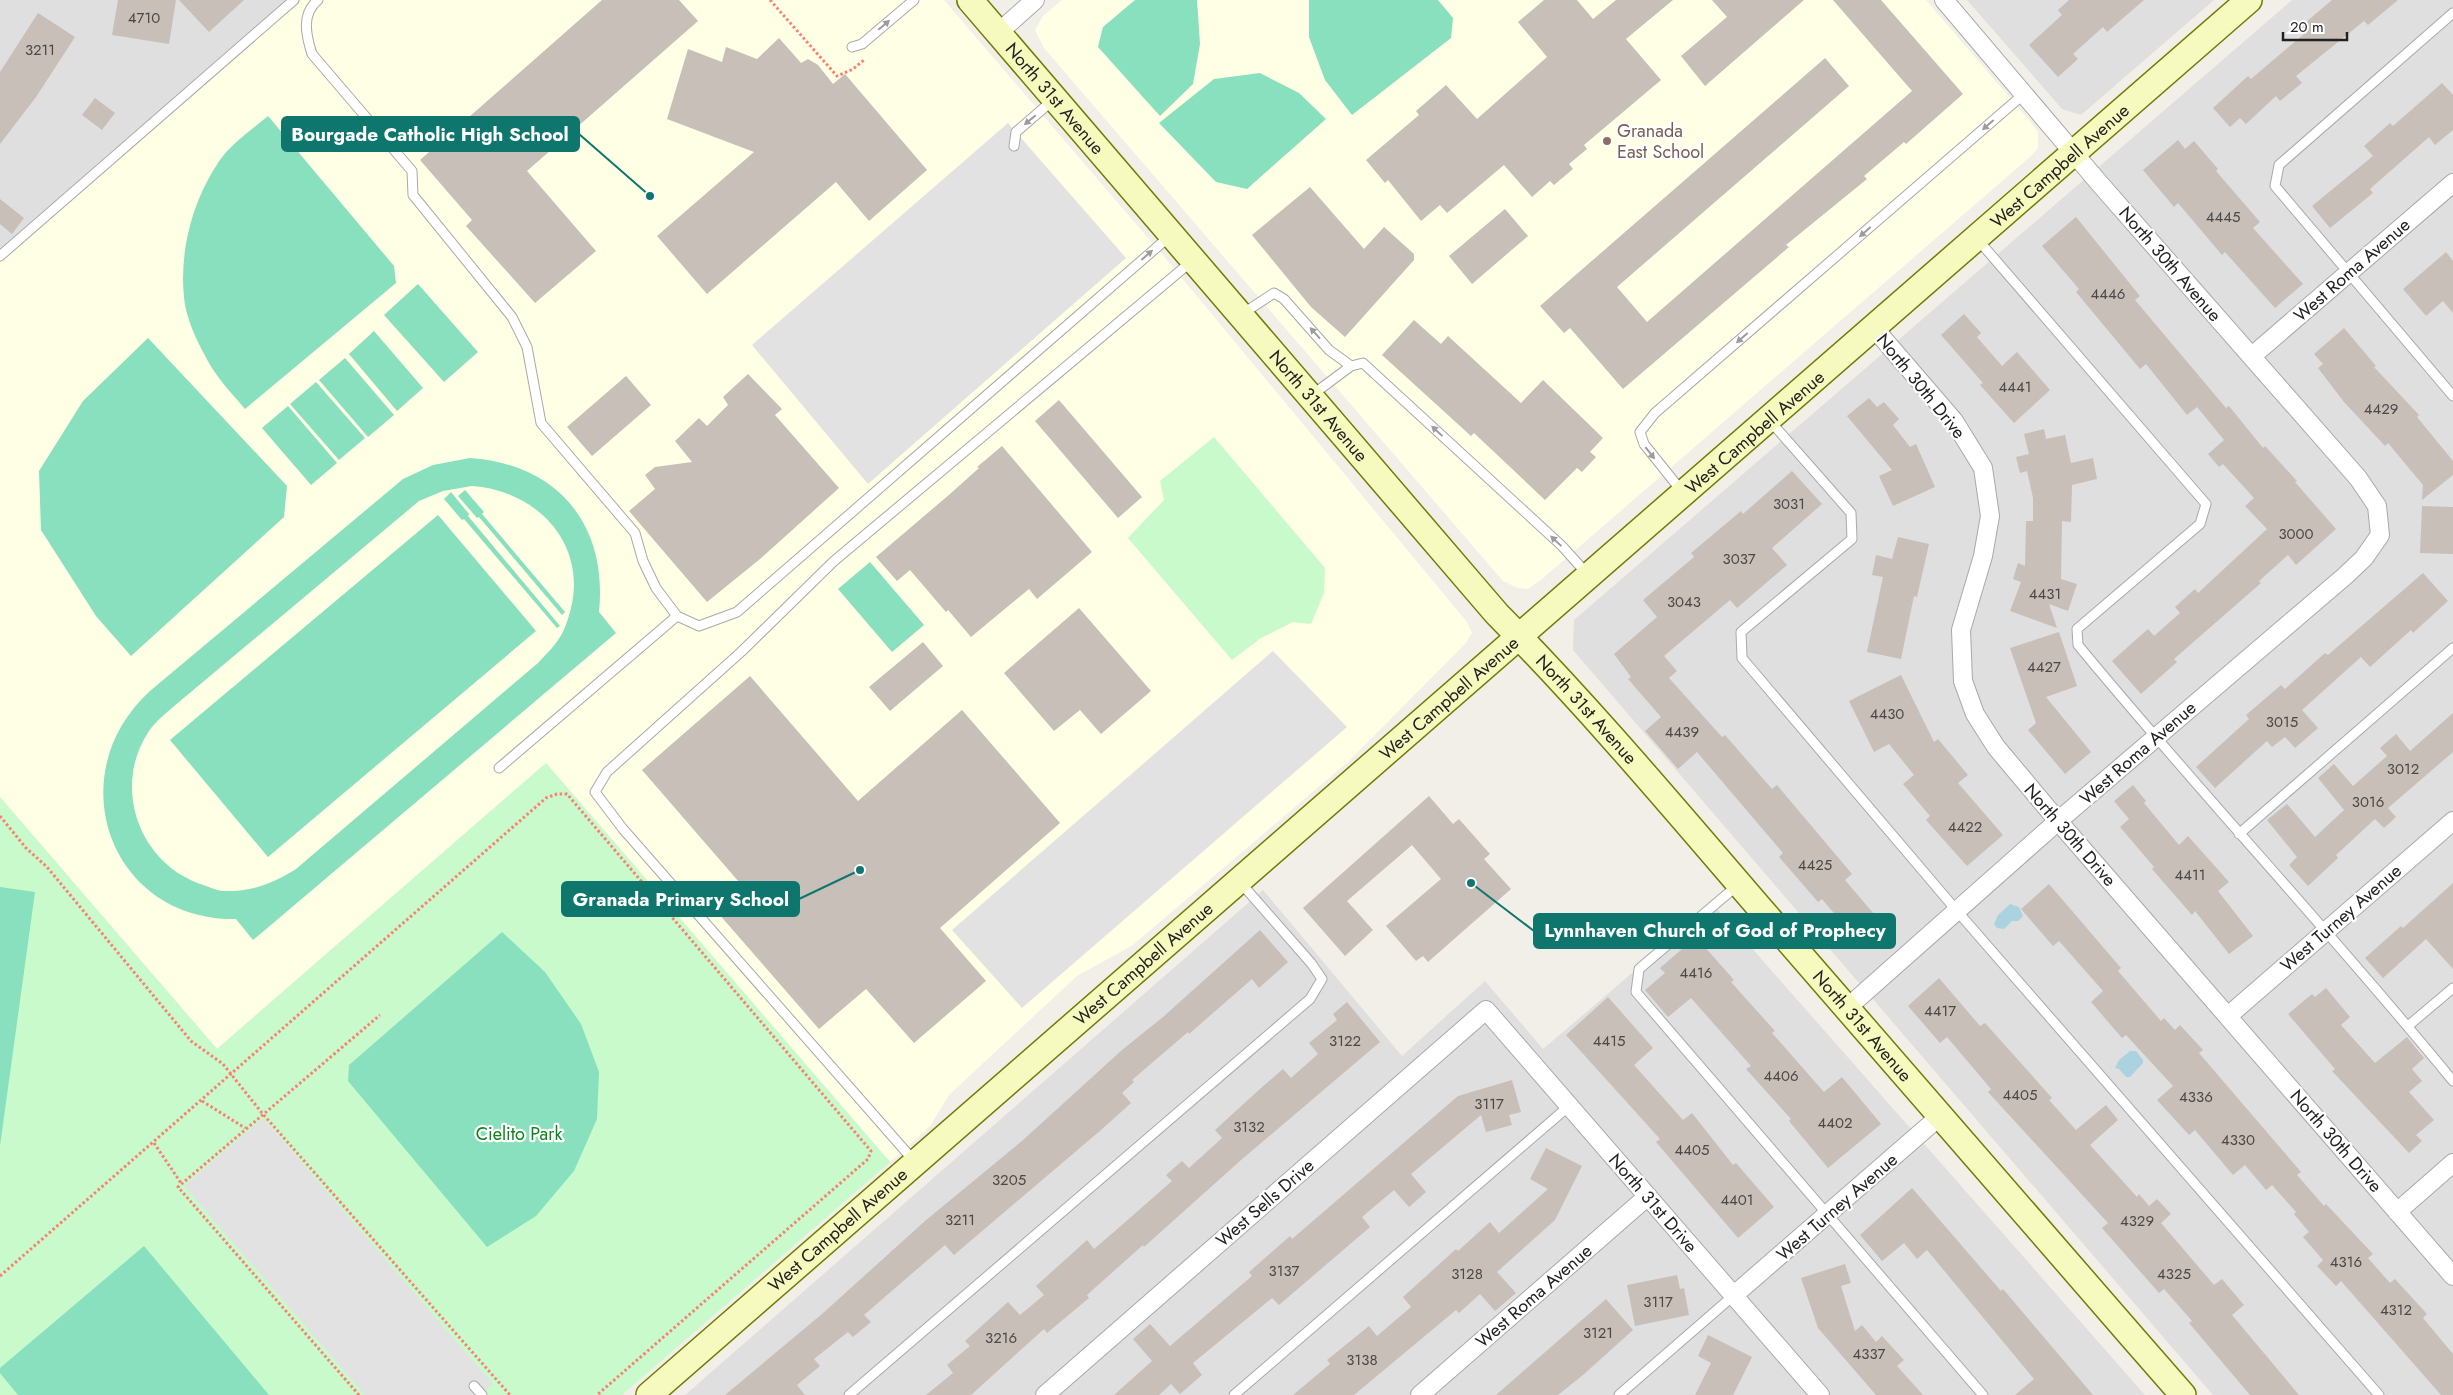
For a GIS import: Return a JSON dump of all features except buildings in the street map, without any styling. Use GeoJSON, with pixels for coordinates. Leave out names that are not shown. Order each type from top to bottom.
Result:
{"type":"FeatureCollection","features":[{"type":"Feature","properties":{"kind":"street","name":"North 31st Avenue"},"geometry":{"type":"LineString","coordinates":[[970,0],[1496,614],[1554,672],[1847,1008],[1939,1117],[2183,1395]]}},
{"type":"Feature","properties":{"kind":"street"},"geometry":{"type":"LineString","coordinates":[[999,32],[1035,0]]}},
{"type":"Feature","properties":{"kind":"street","name":"North 30th Avenue"},"geometry":{"type":"LineString","coordinates":[[1944,0],[2025,93],[2074,154],[2252,356],[2368,492],[2377,506],[2380,535]]}},
{"type":"Feature","properties":{"kind":"street","name":"West Campbell Avenue"},"geometry":{"type":"LineString","coordinates":[[649,1395],[1590,577],[2248,0]]}},
{"type":"Feature","properties":{"kind":"street","name":"West Roma Avenue"},"geometry":{"type":"LineString","coordinates":[[2252,356],[2348,273],[2450,192]]}},
{"type":"Feature","properties":{"kind":"street","name":"North 30th Drive"},"geometry":{"type":"LineString","coordinates":[[1874,328],[1954,421],[1983,468],[1990,516],[1983,556],[1961,630],[1963,681],[1975,714],[1996,748],[2058,821],[2453,1276]]}},
{"type":"Feature","properties":{"kind":"street","name":"West Roma Avenue"},"geometry":{"type":"LineString","coordinates":[[1847,1008],[2058,821],[2351,570],[2376,544],[2380,535]]}},
{"type":"Feature","properties":{"kind":"street","name":"West Turney Avenue"},"geometry":{"type":"LineString","coordinates":[[2228,1016],[2453,821]]}},
{"type":"Feature","properties":{"kind":"street","name":"North 31st Drive"},"geometry":{"type":"LineString","coordinates":[[1486,1010],[1648,1196],[1815,1393]]}},
{"type":"Feature","properties":{"kind":"street","name":"West Sells Drive"},"geometry":{"type":"LineString","coordinates":[[1045,1395],[1486,1010]]}},
{"type":"Feature","properties":{"kind":"street","name":"West Turney Avenue"},"geometry":{"type":"LineString","coordinates":[[1733,1296],[1939,1117]]}},
{"type":"Feature","properties":{"kind":"street"},"geometry":{"type":"LineString","coordinates":[[2397,1212],[2453,1163]]}},
{"type":"Feature","properties":{"kind":"street","name":"West Roma Avenue"},"geometry":{"type":"LineString","coordinates":[[1420,1395],[1648,1196]]}},
{"type":"Feature","properties":{"kind":"lane"},"geometry":{"type":"LineString","coordinates":[[0,256],[294,0]]}},
{"type":"Feature","properties":{"kind":"lane"},"geometry":{"type":"LineString","coordinates":[[318,0],[313,4],[307,16],[306,34],[312,54],[412,171],[412,195],[512,317],[527,347],[541,423],[635,533],[643,560],[656,588],[677,616],[699,626],[737,612],[1171,235]]}},
{"type":"Feature","properties":{"kind":"lane"},"geometry":{"type":"LineString","coordinates":[[852,47],[862,44],[914,0]]}},
{"type":"Feature","properties":{"kind":"lane"},"geometry":{"type":"LineString","coordinates":[[2453,13],[2279,165],[2275,186],[2453,396]]}},
{"type":"Feature","properties":{"kind":"lane"},"geometry":{"type":"LineString","coordinates":[[1684,494],[1644,444],[1640,432],[1654,413],[2025,93]]}},
{"type":"Feature","properties":{"kind":"lane"},"geometry":{"type":"LineString","coordinates":[[1014,146],[1016,132],[1055,99]]}},
{"type":"Feature","properties":{"kind":"lane"},"geometry":{"type":"LineString","coordinates":[[1977,239],[2206,504],[2200,524],[2077,629],[2078,645],[2155,738],[2408,1026],[2453,1081]]}},
{"type":"Feature","properties":{"kind":"lane"},"geometry":{"type":"LineString","coordinates":[[915,1162],[630,837],[595,792],[607,772],[741,652],[834,561],[1193,260]]}},
{"type":"Feature","properties":{"kind":"lane"},"geometry":{"type":"LineString","coordinates":[[1240,315],[1274,293],[1284,299],[1330,350],[1350,366]]}},
{"type":"Feature","properties":{"kind":"lane"},"geometry":{"type":"LineString","coordinates":[[1310,397],[1350,366],[1363,363],[1562,546],[1590,577]]}},
{"type":"Feature","properties":{"kind":"lane"},"geometry":{"type":"LineString","coordinates":[[1769,420],[1851,513],[1852,538],[1742,632],[1742,658],[1957,911],[2379,1395]]}},
{"type":"Feature","properties":{"kind":"lane"},"geometry":{"type":"LineString","coordinates":[[499,768],[677,616]]}},
{"type":"Feature","properties":{"kind":"lane"},"geometry":{"type":"LineString","coordinates":[[2239,834],[2453,648]]}},
{"type":"Feature","properties":{"kind":"lane"},"geometry":{"type":"LineString","coordinates":[[849,1395],[1310,999],[1322,979],[1311,963],[1240,882]]}},
{"type":"Feature","properties":{"kind":"lane"},"geometry":{"type":"LineString","coordinates":[[1739,884],[1639,969],[1636,992],[1983,1395]]}},
{"type":"Feature","properties":{"kind":"lane"},"geometry":{"type":"LineString","coordinates":[[2408,1026],[2453,988]]}},
{"type":"Feature","properties":{"kind":"lane"},"geometry":{"type":"LineString","coordinates":[[1234,1395],[1569,1106]]}},
{"type":"Feature","properties":{"kind":"lane"},"geometry":{"type":"LineString","coordinates":[[1619,1395],[1733,1296]]}},
{"type":"Feature","properties":{"kind":"lane"},"geometry":{"type":"LineString","coordinates":[[474,1386],[482,1395]]}},
{"type":"Feature","properties":{"kind":"path"},"geometry":{"type":"LineString","coordinates":[[770,0],[837,76],[853,69],[867,58]]}},
{"type":"Feature","properties":{"kind":"path"},"geometry":{"type":"LineString","coordinates":[[0,1276],[231,1076],[546,798],[557,794],[567,794],[871,1151],[868,1159],[597,1395]]}},
{"type":"Feature","properties":{"kind":"path"},"geometry":{"type":"LineString","coordinates":[[0,816],[26,848],[47,867],[191,1041],[215,1058],[510,1395]]}},
{"type":"Feature","properties":{"kind":"path"},"geometry":{"type":"LineString","coordinates":[[359,1395],[178,1187],[262,1113],[380,1015]]}},
{"type":"Feature","properties":{"kind":"path"},"geometry":{"type":"LineString","coordinates":[[202,1101],[245,1128]]}},
{"type":"Feature","properties":{"kind":"path"},"geometry":{"type":"LineString","coordinates":[[154,1143],[182,1183]]}},
{"type":"Feature","properties":{"kind":"shaded area"},"geometry":{"type":"Polygon","coordinates":[[[0,0],[292,0],[0,249],[0,0]]]}},
{"type":"Feature","properties":{"kind":"shaded area"},"geometry":{"type":"Polygon","coordinates":[[[302,0],[944,0],[1167,260],[1467,622],[1472,633],[1465,644],[1349,761],[1133,945],[1077,976],[949,1095],[930,1126],[890,1162],[546,763],[217,1049],[0,797],[0,253],[302,0]]]}},
{"type":"Feature","properties":{"kind":"shaded area"},"geometry":{"type":"Polygon","coordinates":[[[1062,0],[1926,0],[2029,120],[2038,132],[2038,148],[1542,579],[1528,589],[1518,588],[1503,581],[1044,48],[1035,30],[1043,16],[1062,0]]]}},
{"type":"Feature","properties":{"kind":"shaded area"},"geometry":{"type":"Polygon","coordinates":[[[1967,0],[2214,0],[2081,115],[2062,109],[1967,0]]]}},
{"type":"Feature","properties":{"kind":"shaded area"},"geometry":{"type":"Polygon","coordinates":[[[2292,0],[2453,0],[2453,1395],[2213,1395],[1573,650],[1574,620],[2292,0]]]}},
{"type":"Feature","properties":{"kind":"shaded area"},"geometry":{"type":"Polygon","coordinates":[[[1008,123],[1126,258],[868,484],[752,345],[1008,123]]]}},
{"type":"Feature","properties":{"kind":"shaded area"},"geometry":{"type":"Polygon","coordinates":[[[1273,651],[1347,727],[1022,1008],[952,930],[1273,651]]]}},
{"type":"Feature","properties":{"kind":"shaded area"},"geometry":{"type":"Polygon","coordinates":[[[1263,890],[1402,1056],[1485,981],[1543,1049],[1713,904],[2145,1395],[685,1395],[1263,890]]]}},
{"type":"Feature","properties":{"kind":"shaded area"},"geometry":{"type":"Polygon","coordinates":[[[263,1118],[493,1384],[479,1395],[365,1395],[184,1186],[263,1118]]]}},
{"type":"Feature","properties":{"kind":"green space"},"geometry":{"type":"Polygon","coordinates":[[[1135,0],[1197,0],[1200,44],[1193,84],[1160,116],[1098,47],[1103,27],[1135,0]]]}},
{"type":"Feature","properties":{"kind":"green space"},"geometry":{"type":"Polygon","coordinates":[[[1309,0],[1438,0],[1453,18],[1451,38],[1352,115],[1325,80],[1309,37],[1309,0]]]}},
{"type":"Feature","properties":{"kind":"green space"},"geometry":{"type":"Polygon","coordinates":[[[1260,73],[1299,93],[1326,119],[1247,189],[1216,182],[1159,123],[1214,79],[1260,73]]]}},
{"type":"Feature","properties":{"kind":"green space"},"geometry":{"type":"Polygon","coordinates":[[[268,116],[394,266],[396,283],[245,409],[212,368],[194,334],[185,306],[184,260],[191,223],[204,188],[213,171],[233,145],[268,116]]]}},
{"type":"Feature","properties":{"kind":"green space"},"geometry":{"type":"Polygon","coordinates":[[[418,284],[478,352],[444,382],[384,315],[418,284]]]}},
{"type":"Feature","properties":{"kind":"green space"},"geometry":{"type":"Polygon","coordinates":[[[374,331],[423,388],[397,411],[349,354],[374,331]]]}},
{"type":"Feature","properties":{"kind":"green space"},"geometry":{"type":"Polygon","coordinates":[[[148,338],[287,486],[284,517],[131,656],[96,616],[41,530],[39,471],[83,401],[148,338]]]}},
{"type":"Feature","properties":{"kind":"green space"},"geometry":{"type":"Polygon","coordinates":[[[345,358],[394,415],[368,437],[319,380],[345,358]]]}},
{"type":"Feature","properties":{"kind":"green space"},"geometry":{"type":"Polygon","coordinates":[[[316,382],[365,438],[339,460],[290,404],[316,382]]]}},
{"type":"Feature","properties":{"kind":"green space"},"geometry":{"type":"Polygon","coordinates":[[[288,406],[337,463],[311,485],[262,428],[288,406]]]}},
{"type":"Feature","properties":{"kind":"green space"},"geometry":{"type":"Polygon","coordinates":[[[1214,437],[1325,568],[1324,593],[1311,624],[1293,622],[1261,638],[1232,660],[1128,538],[1164,500],[1160,481],[1214,437]]]}},
{"type":"Feature","properties":{"kind":"green space"},"geometry":{"type":"Polygon","coordinates":[[[470,458],[501,463],[529,472],[552,486],[571,505],[585,527],[595,552],[600,581],[599,612],[616,633],[253,940],[236,919],[192,913],[156,896],[129,870],[111,837],[104,801],[107,762],[122,725],[150,691],[403,479],[433,465],[470,458]],[[472,486],[443,491],[419,501],[154,724],[138,752],[133,775],[133,798],[137,820],[147,840],[161,859],[178,873],[200,884],[222,891],[242,890],[261,886],[287,874],[296,869],[550,651],[563,631],[571,608],[574,584],[571,562],[563,541],[551,524],[535,509],[516,497],[495,490],[472,486]]]}},
{"type":"Feature","properties":{"kind":"green space"},"geometry":{"type":"Polygon","coordinates":[[[465,490],[484,512],[482,514],[565,612],[562,615],[479,517],[477,518],[458,496],[465,490]]]}},
{"type":"Feature","properties":{"kind":"green space"},"geometry":{"type":"Polygon","coordinates":[[[451,492],[469,514],[468,516],[560,626],[557,628],[464,519],[462,520],[444,499],[451,492]]]}},
{"type":"Feature","properties":{"kind":"green space"},"geometry":{"type":"Polygon","coordinates":[[[438,515],[536,631],[268,857],[170,740],[438,515]]]}},
{"type":"Feature","properties":{"kind":"green space"},"geometry":{"type":"Polygon","coordinates":[[[870,562],[924,625],[892,652],[838,589],[870,562]]]}},
{"type":"Feature","properties":{"kind":"green space","name":"Cielito Park"},"geometry":{"type":"Polygon","coordinates":[[[546,763],[890,1162],[622,1395],[0,1395],[0,797],[217,1049],[546,763]]]}},
{"type":"Feature","properties":{"kind":"green space"},"geometry":{"type":"Polygon","coordinates":[[[0,887],[35,892],[0,1146],[0,887]]]}},
{"type":"Feature","properties":{"kind":"green space"},"geometry":{"type":"Polygon","coordinates":[[[502,932],[545,972],[581,1024],[599,1072],[597,1119],[574,1171],[536,1216],[487,1247],[348,1081],[349,1065],[502,932]]]}},
{"type":"Feature","properties":{"kind":"green space"},"geometry":{"type":"Polygon","coordinates":[[[144,1246],[269,1395],[18,1395],[0,1373],[0,1368],[144,1246]]]}},
{"type":"Feature","properties":{"kind":"water"},"geometry":{"type":"Polygon","coordinates":[[[2010,904],[2019,907],[2023,916],[2018,921],[2012,921],[2004,929],[1997,928],[1994,924],[1998,915],[2010,904]]]}},
{"type":"Feature","properties":{"kind":"water"},"geometry":{"type":"Polygon","coordinates":[[[2130,1051],[2136,1051],[2143,1060],[2143,1063],[2130,1077],[2126,1077],[2119,1069],[2115,1068],[2119,1060],[2130,1051]]]}},
{"type":"Feature","properties":{"kind":"place","name":"Granada East School"},"geometry":{"type":"Point","coordinates":[1607,141]}},
{"type":"Feature","properties":{"kind":"place","name":"Bourgade Catholic High School"},"geometry":{"type":"Point","coordinates":[650,196]}},
{"type":"Feature","properties":{"kind":"place","name":"Granada Primary School"},"geometry":{"type":"Point","coordinates":[860,870]}},
{"type":"Feature","properties":{"kind":"place","name":"Lynnhaven Church of God of Prophecy"},"geometry":{"type":"Point","coordinates":[1471,883]}}]}
